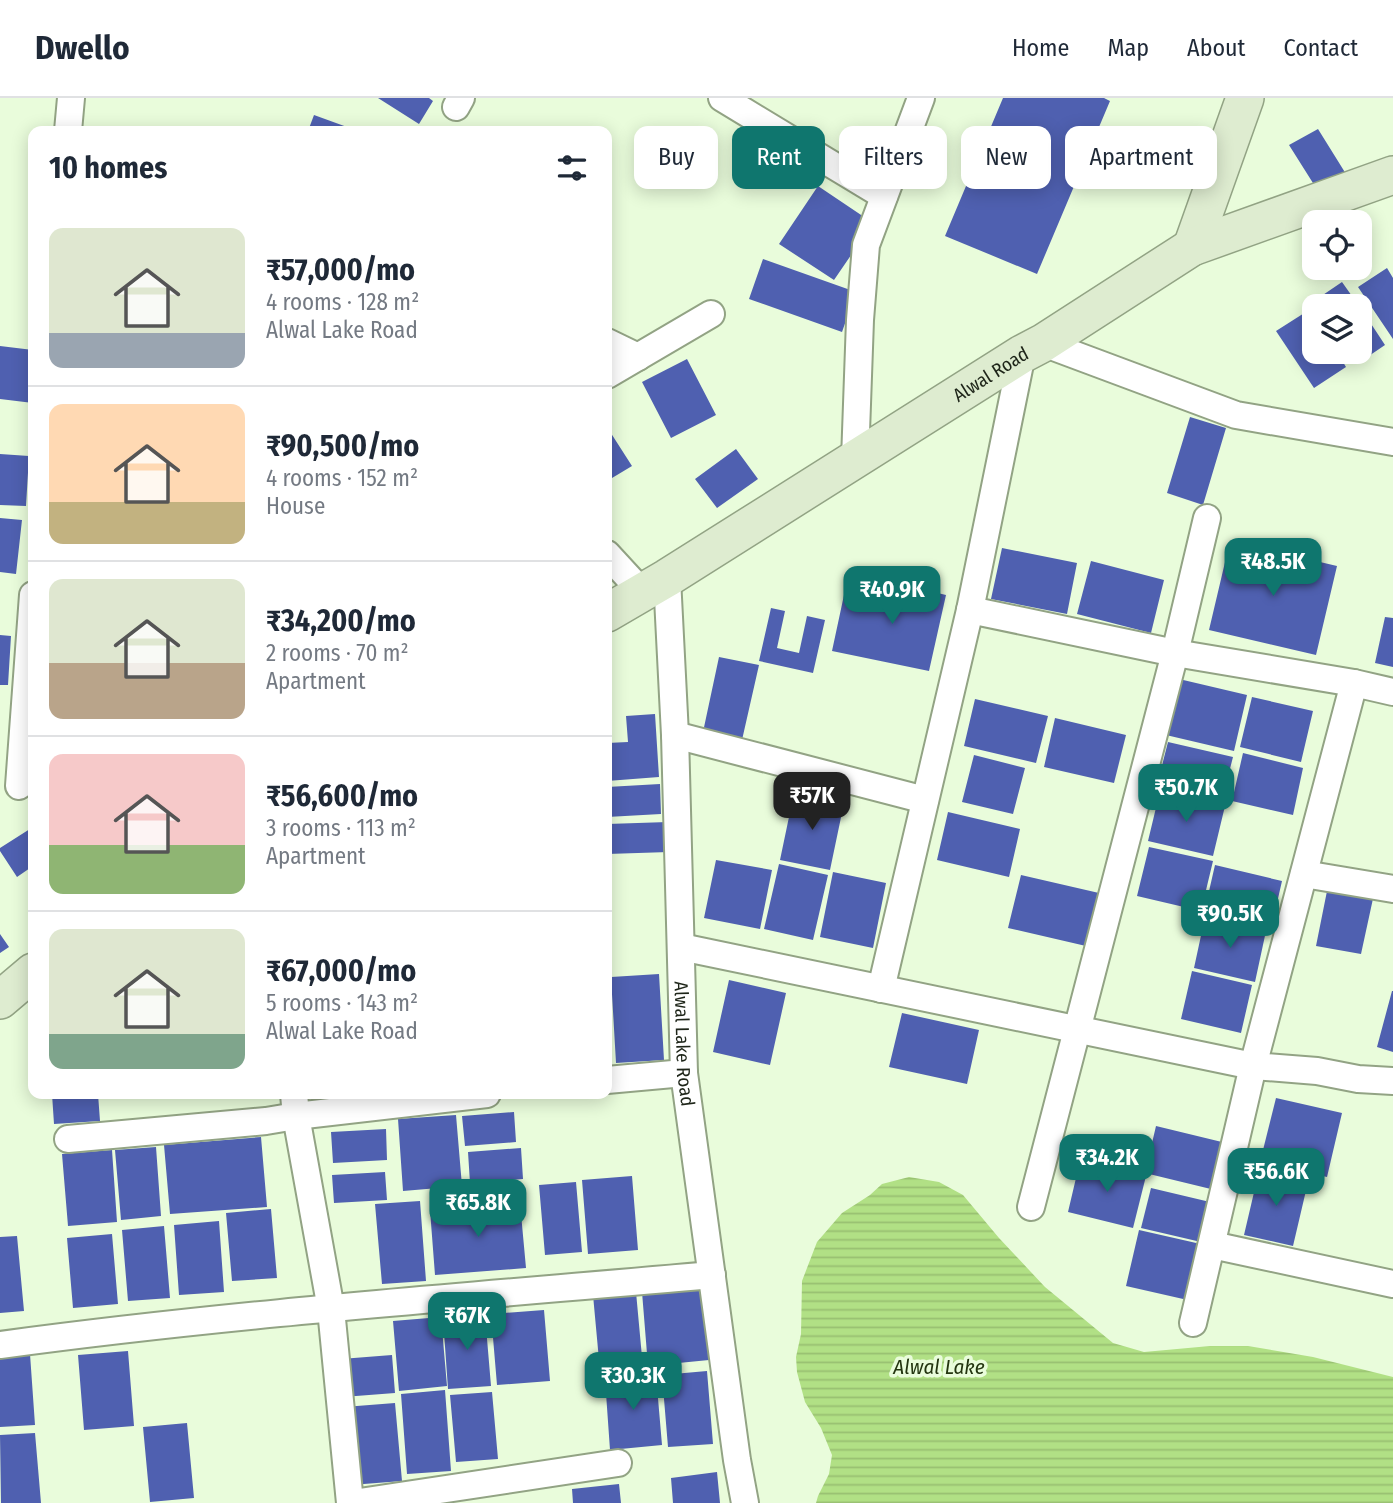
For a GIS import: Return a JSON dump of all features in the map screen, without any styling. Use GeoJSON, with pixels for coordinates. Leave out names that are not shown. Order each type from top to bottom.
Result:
{"type":"FeatureCollection","features":[{"type":"Feature","properties":{"kind":"main road"},"geometry":{"type":"LineString","coordinates":[[1192,247],[1245,98]]}},
{"type":"Feature","properties":{"kind":"main road","name":"Alwal Road"},"geometry":{"type":"LineString","coordinates":[[612,610],[1192,247],[1393,175]]}},
{"type":"Feature","properties":{"kind":"main road"},"geometry":{"type":"LineString","coordinates":[[0,1000],[28,976]]}},
{"type":"Feature","properties":{"kind":"street"},"geometry":{"type":"LineString","coordinates":[[68,126],[71,98]]}},
{"type":"Feature","properties":{"kind":"street"},"geometry":{"type":"LineString","coordinates":[[722,98],[884,196]]}},
{"type":"Feature","properties":{"kind":"street"},"geometry":{"type":"LineString","coordinates":[[855,460],[860,320],[866,244],[921,98]]}},
{"type":"Feature","properties":{"kind":"street"},"geometry":{"type":"LineString","coordinates":[[612,372],[711,314]]}},
{"type":"Feature","properties":{"kind":"street"},"geometry":{"type":"LineString","coordinates":[[612,344],[638,357]]}},
{"type":"Feature","properties":{"kind":"street"},"geometry":{"type":"LineString","coordinates":[[881,989],[1033,348],[1236,415],[1393,442]]}},
{"type":"Feature","properties":{"kind":"street"},"geometry":{"type":"LineString","coordinates":[[1031,1207],[1175,653],[1207,518]]}},
{"type":"Feature","properties":{"kind":"street"},"geometry":{"type":"LineString","coordinates":[[612,557],[654,585]]}},
{"type":"Feature","properties":{"kind":"street","name":"Alwal Lake Road"},"geometry":{"type":"LineString","coordinates":[[654,585],[675,735],[684,1073],[745,1503]]}},
{"type":"Feature","properties":{"kind":"street"},"geometry":{"type":"LineString","coordinates":[[970,610],[1175,653],[1393,692]]}},
{"type":"Feature","properties":{"kind":"street"},"geometry":{"type":"LineString","coordinates":[[13,787],[28,642]]}},
{"type":"Feature","properties":{"kind":"street"},"geometry":{"type":"LineString","coordinates":[[1193,1323],[1253,1066],[1354,683]]}},
{"type":"Feature","properties":{"kind":"street"},"geometry":{"type":"LineString","coordinates":[[675,735],[925,800]]}},
{"type":"Feature","properties":{"kind":"street"},"geometry":{"type":"LineString","coordinates":[[1304,873],[1393,889]]}},
{"type":"Feature","properties":{"kind":"street"},"geometry":{"type":"LineString","coordinates":[[681,947],[1253,1066],[1393,1081]]}},
{"type":"Feature","properties":{"kind":"street"},"geometry":{"type":"LineString","coordinates":[[612,1080],[684,1073]]}},
{"type":"Feature","properties":{"kind":"street"},"geometry":{"type":"LineString","coordinates":[[68,1139],[266,1121],[295,1105],[400,1099]]}},
{"type":"Feature","properties":{"kind":"street"},"geometry":{"type":"LineString","coordinates":[[295,1105],[331,1309],[351,1503],[618,1463]]}},
{"type":"Feature","properties":{"kind":"street"},"geometry":{"type":"LineString","coordinates":[[1212,1245],[1393,1284]]}},
{"type":"Feature","properties":{"kind":"street"},"geometry":{"type":"LineString","coordinates":[[0,1345],[331,1309],[712,1275]]}},
{"type":"Feature","properties":{"kind":"water","name":"Alwal Lake"},"geometry":{"type":"Polygon","coordinates":[[[909,1177],[939,1182],[963,1195],[1045,1287],[1113,1343],[1144,1352],[1210,1346],[1248,1346],[1313,1357],[1393,1377],[1393,1503],[816,1503],[829,1474],[832,1455],[821,1428],[805,1402],[797,1372],[802,1281],[817,1242],[842,1213],[882,1184],[909,1177]]]}},
{"type":"Feature","properties":{"kind":"building"},"geometry":{"type":"Polygon","coordinates":[[[378,98],[429,98],[433,101],[419,124],[378,98]]]}},
{"type":"Feature","properties":{"kind":"building"},"geometry":{"type":"Polygon","coordinates":[[[1003,98],[1104,98],[1110,101],[1099,126],[1065,126],[1065,189],[1073,189],[1037,274],[945,236],[965,189],[1051,189],[1051,126],[991,126],[1003,98]]]}},
{"type":"Feature","properties":{"kind":"building"},"geometry":{"type":"Polygon","coordinates":[[[314,115],[344,126],[310,126],[314,115]]]}},
{"type":"Feature","properties":{"kind":"building"},"geometry":{"type":"Polygon","coordinates":[[[1318,129],[1346,174],[1318,191],[1289,145],[1318,129]]]}},
{"type":"Feature","properties":{"kind":"building"},"geometry":{"type":"Polygon","coordinates":[[[816,189],[822,189],[873,223],[834,280],[779,244],[816,189]]]}},
{"type":"Feature","properties":{"kind":"building"},"geometry":{"type":"Polygon","coordinates":[[[763,259],[856,292],[842,332],[749,299],[763,259]]]}},
{"type":"Feature","properties":{"kind":"building"},"geometry":{"type":"Polygon","coordinates":[[[1387,268],[1393,278],[1393,339],[1372,308],[1372,294],[1363,294],[1358,287],[1387,268]]]}},
{"type":"Feature","properties":{"kind":"building"},"geometry":{"type":"Polygon","coordinates":[[[1342,282],[1350,294],[1324,294],[1342,282]]]}},
{"type":"Feature","properties":{"kind":"building"},"geometry":{"type":"Polygon","coordinates":[[[1302,314],[1302,364],[1344,364],[1346,367],[1314,388],[1276,331],[1302,314]]]}},
{"type":"Feature","properties":{"kind":"building"},"geometry":{"type":"Polygon","coordinates":[[[1372,325],[1385,345],[1372,354],[1372,325]]]}},
{"type":"Feature","properties":{"kind":"building"},"geometry":{"type":"Polygon","coordinates":[[[0,346],[28,349],[28,402],[0,399],[0,346]]]}},
{"type":"Feature","properties":{"kind":"building"},"geometry":{"type":"Polygon","coordinates":[[[687,359],[716,415],[671,438],[642,382],[687,359]]]}},
{"type":"Feature","properties":{"kind":"building"},"geometry":{"type":"Polygon","coordinates":[[[1190,417],[1226,428],[1203,505],[1167,493],[1190,417]]]}},
{"type":"Feature","properties":{"kind":"building"},"geometry":{"type":"Polygon","coordinates":[[[612,435],[632,466],[612,478],[612,435]]]}},
{"type":"Feature","properties":{"kind":"building"},"geometry":{"type":"Polygon","coordinates":[[[736,449],[758,479],[717,508],[695,479],[736,449]]]}},
{"type":"Feature","properties":{"kind":"building"},"geometry":{"type":"Polygon","coordinates":[[[0,454],[28,456],[26,506],[0,505],[0,454]]]}},
{"type":"Feature","properties":{"kind":"building"},"geometry":{"type":"Polygon","coordinates":[[[0,518],[22,520],[16,574],[0,572],[0,518]]]}},
{"type":"Feature","properties":{"kind":"building"},"geometry":{"type":"Polygon","coordinates":[[[1230,541],[1337,566],[1316,655],[1209,630],[1230,541]]]}},
{"type":"Feature","properties":{"kind":"building"},"geometry":{"type":"Polygon","coordinates":[[[1002,548],[1077,563],[1067,614],[991,599],[1002,548]]]}},
{"type":"Feature","properties":{"kind":"building"},"geometry":{"type":"Polygon","coordinates":[[[1091,561],[1164,580],[1151,633],[1077,614],[1091,561]]]}},
{"type":"Feature","properties":{"kind":"building"},"geometry":{"type":"Polygon","coordinates":[[[883,580],[946,595],[929,671],[832,651],[844,595],[878,604],[883,580]]]}},
{"type":"Feature","properties":{"kind":"building"},"geometry":{"type":"Polygon","coordinates":[[[771,608],[785,611],[777,648],[799,653],[807,616],[825,620],[813,673],[759,661],[771,608]]]}},
{"type":"Feature","properties":{"kind":"building"},"geometry":{"type":"Polygon","coordinates":[[[1385,617],[1393,618],[1393,667],[1375,663],[1385,617]]]}},
{"type":"Feature","properties":{"kind":"building"},"geometry":{"type":"Polygon","coordinates":[[[0,635],[11,636],[8,685],[0,685],[0,635]]]}},
{"type":"Feature","properties":{"kind":"building"},"geometry":{"type":"Polygon","coordinates":[[[719,657],[759,665],[742,740],[703,732],[719,657]]]}},
{"type":"Feature","properties":{"kind":"building"},"geometry":{"type":"Polygon","coordinates":[[[1179,679],[1247,695],[1234,751],[1166,735],[1179,679]]]}},
{"type":"Feature","properties":{"kind":"building"},"geometry":{"type":"Polygon","coordinates":[[[1252,697],[1313,711],[1301,762],[1240,747],[1252,697]]]}},
{"type":"Feature","properties":{"kind":"building"},"geometry":{"type":"Polygon","coordinates":[[[975,699],[1048,716],[1036,763],[964,746],[975,699]]]}},
{"type":"Feature","properties":{"kind":"building"},"geometry":{"type":"Polygon","coordinates":[[[655,714],[659,777],[612,781],[612,743],[628,742],[626,716],[655,714]]]}},
{"type":"Feature","properties":{"kind":"building"},"geometry":{"type":"Polygon","coordinates":[[[1055,718],[1126,735],[1114,783],[1044,767],[1055,718]]]}},
{"type":"Feature","properties":{"kind":"building"},"geometry":{"type":"Polygon","coordinates":[[[1168,742],[1233,757],[1222,800],[1157,785],[1168,742]]]}},
{"type":"Feature","properties":{"kind":"building"},"geometry":{"type":"Polygon","coordinates":[[[1243,753],[1303,768],[1293,815],[1232,801],[1243,753]]]}},
{"type":"Feature","properties":{"kind":"building"},"geometry":{"type":"Polygon","coordinates":[[[974,755],[1025,768],[1013,814],[962,802],[974,755]]]}},
{"type":"Feature","properties":{"kind":"building"},"geometry":{"type":"Polygon","coordinates":[[[660,784],[661,814],[612,817],[612,787],[660,784]]]}},
{"type":"Feature","properties":{"kind":"building"},"geometry":{"type":"Polygon","coordinates":[[[1160,791],[1225,806],[1213,856],[1148,841],[1160,791]]]}},
{"type":"Feature","properties":{"kind":"building"},"geometry":{"type":"Polygon","coordinates":[[[794,793],[844,803],[830,870],[780,860],[794,793]]]}},
{"type":"Feature","properties":{"kind":"building"},"geometry":{"type":"Polygon","coordinates":[[[948,812],[1020,829],[1009,877],[937,860],[948,812]]]}},
{"type":"Feature","properties":{"kind":"building"},"geometry":{"type":"Polygon","coordinates":[[[668,822],[669,852],[612,854],[612,824],[668,822]]]}},
{"type":"Feature","properties":{"kind":"building"},"geometry":{"type":"Polygon","coordinates":[[[28,830],[28,869],[17,877],[0,848],[28,830]]]}},
{"type":"Feature","properties":{"kind":"building"},"geometry":{"type":"Polygon","coordinates":[[[1149,847],[1213,861],[1201,911],[1137,896],[1149,847]]]}},
{"type":"Feature","properties":{"kind":"building"},"geometry":{"type":"Polygon","coordinates":[[[716,860],[772,870],[760,929],[704,918],[716,860]]]}},
{"type":"Feature","properties":{"kind":"building"},"geometry":{"type":"Polygon","coordinates":[[[779,864],[828,875],[813,940],[764,929],[779,864]]]}},
{"type":"Feature","properties":{"kind":"building"},"geometry":{"type":"Polygon","coordinates":[[[1215,865],[1282,881],[1271,929],[1204,913],[1215,865]]]}},
{"type":"Feature","properties":{"kind":"building"},"geometry":{"type":"Polygon","coordinates":[[[833,872],[886,883],[873,948],[820,937],[833,872]]]}},
{"type":"Feature","properties":{"kind":"building"},"geometry":{"type":"Polygon","coordinates":[[[1021,875],[1099,893],[1086,946],[1008,928],[1021,875]]]}},
{"type":"Feature","properties":{"kind":"building"},"geometry":{"type":"Polygon","coordinates":[[[1328,886],[1374,894],[1361,954],[1316,946],[1328,886]]]}},
{"type":"Feature","properties":{"kind":"building"},"geometry":{"type":"Polygon","coordinates":[[[1205,917],[1266,931],[1255,982],[1194,968],[1205,917]]]}},
{"type":"Feature","properties":{"kind":"building"},"geometry":{"type":"Polygon","coordinates":[[[0,934],[9,947],[0,953],[0,934]]]}},
{"type":"Feature","properties":{"kind":"building"},"geometry":{"type":"Polygon","coordinates":[[[1192,971],[1252,985],[1241,1033],[1181,1019],[1192,971]]]}},
{"type":"Feature","properties":{"kind":"building"},"geometry":{"type":"Polygon","coordinates":[[[659,974],[664,1060],[616,1063],[612,977],[659,974]]]}},
{"type":"Feature","properties":{"kind":"building"},"geometry":{"type":"Polygon","coordinates":[[[729,980],[786,993],[770,1065],[713,1052],[729,980]]]}},
{"type":"Feature","properties":{"kind":"building"},"geometry":{"type":"Polygon","coordinates":[[[1393,991],[1393,1052],[1377,1047],[1393,991]]]}},
{"type":"Feature","properties":{"kind":"building"},"geometry":{"type":"Polygon","coordinates":[[[902,1013],[979,1030],[967,1084],[889,1067],[902,1013]]]}},
{"type":"Feature","properties":{"kind":"building"},"geometry":{"type":"Polygon","coordinates":[[[1276,1098],[1342,1113],[1327,1177],[1260,1162],[1276,1098]]]}},
{"type":"Feature","properties":{"kind":"building"},"geometry":{"type":"Polygon","coordinates":[[[52,1099],[98,1099],[100,1121],[54,1124],[52,1099]]]}},
{"type":"Feature","properties":{"kind":"building"},"geometry":{"type":"Polygon","coordinates":[[[514,1112],[516,1142],[465,1146],[462,1116],[514,1112]]]}},
{"type":"Feature","properties":{"kind":"building"},"geometry":{"type":"Polygon","coordinates":[[[456,1115],[462,1186],[403,1191],[398,1119],[456,1115]]]}},
{"type":"Feature","properties":{"kind":"building"},"geometry":{"type":"Polygon","coordinates":[[[1156,1126],[1226,1143],[1215,1190],[1145,1173],[1156,1126]]]}},
{"type":"Feature","properties":{"kind":"building"},"geometry":{"type":"Polygon","coordinates":[[[386,1129],[387,1160],[333,1163],[331,1132],[386,1129]]]}},
{"type":"Feature","properties":{"kind":"building"},"geometry":{"type":"Polygon","coordinates":[[[261,1137],[267,1207],[170,1214],[164,1145],[261,1137]]]}},
{"type":"Feature","properties":{"kind":"building"},"geometry":{"type":"Polygon","coordinates":[[[156,1147],[161,1216],[121,1220],[115,1150],[156,1147]]]}},
{"type":"Feature","properties":{"kind":"building"},"geometry":{"type":"Polygon","coordinates":[[[521,1148],[523,1179],[470,1183],[468,1152],[521,1148]]]}},
{"type":"Feature","properties":{"kind":"building"},"geometry":{"type":"Polygon","coordinates":[[[112,1150],[117,1222],[68,1226],[62,1154],[112,1150]]]}},
{"type":"Feature","properties":{"kind":"building"},"geometry":{"type":"Polygon","coordinates":[[[1080,1161],[1146,1176],[1133,1228],[1068,1212],[1080,1161]]]}},
{"type":"Feature","properties":{"kind":"building"},"geometry":{"type":"Polygon","coordinates":[[[1259,1171],[1308,1182],[1293,1246],[1244,1235],[1259,1171]]]}},
{"type":"Feature","properties":{"kind":"building"},"geometry":{"type":"Polygon","coordinates":[[[385,1172],[387,1200],[334,1203],[332,1175],[385,1172]]]}},
{"type":"Feature","properties":{"kind":"building"},"geometry":{"type":"Polygon","coordinates":[[[632,1176],[638,1250],[588,1254],[582,1180],[632,1176]]]}},
{"type":"Feature","properties":{"kind":"building"},"geometry":{"type":"Polygon","coordinates":[[[576,1182],[582,1252],[545,1255],[539,1185],[576,1182]]]}},
{"type":"Feature","properties":{"kind":"building"},"geometry":{"type":"Polygon","coordinates":[[[1151,1188],[1210,1202],[1201,1242],[1141,1228],[1151,1188]]]}},
{"type":"Feature","properties":{"kind":"building"},"geometry":{"type":"Polygon","coordinates":[[[420,1201],[426,1281],[382,1284],[375,1204],[420,1201]]]}},
{"type":"Feature","properties":{"kind":"building"},"geometry":{"type":"Polygon","coordinates":[[[520,1203],[526,1268],[435,1275],[430,1210],[520,1203]]]}},
{"type":"Feature","properties":{"kind":"building"},"geometry":{"type":"Polygon","coordinates":[[[271,1209],[277,1278],[232,1281],[226,1213],[271,1209]]]}},
{"type":"Feature","properties":{"kind":"building"},"geometry":{"type":"Polygon","coordinates":[[[219,1221],[224,1292],[179,1295],[174,1225],[219,1221]]]}},
{"type":"Feature","properties":{"kind":"building"},"geometry":{"type":"Polygon","coordinates":[[[164,1226],[170,1298],[128,1301],[122,1230],[164,1226]]]}},
{"type":"Feature","properties":{"kind":"building"},"geometry":{"type":"Polygon","coordinates":[[[1139,1230],[1205,1245],[1192,1301],[1126,1286],[1139,1230]]]}},
{"type":"Feature","properties":{"kind":"building"},"geometry":{"type":"Polygon","coordinates":[[[112,1234],[118,1304],[73,1308],[67,1238],[112,1234]]]}},
{"type":"Feature","properties":{"kind":"building"},"geometry":{"type":"Polygon","coordinates":[[[17,1236],[24,1311],[0,1313],[0,1237],[17,1236]]]}},
{"type":"Feature","properties":{"kind":"building"},"geometry":{"type":"Polygon","coordinates":[[[703,1287],[709,1360],[648,1366],[642,1292],[703,1287]]]}},
{"type":"Feature","properties":{"kind":"building"},"geometry":{"type":"Polygon","coordinates":[[[636,1292],[643,1368],[600,1371],[593,1295],[636,1292]]]}},
{"type":"Feature","properties":{"kind":"building"},"geometry":{"type":"Polygon","coordinates":[[[544,1310],[550,1381],[497,1385],[491,1314],[544,1310]]]}},
{"type":"Feature","properties":{"kind":"building"},"geometry":{"type":"Polygon","coordinates":[[[485,1315],[491,1386],[448,1389],[443,1318],[485,1315]]]}},
{"type":"Feature","properties":{"kind":"building"},"geometry":{"type":"Polygon","coordinates":[[[441,1317],[447,1386],[399,1391],[393,1321],[441,1317]]]}},
{"type":"Feature","properties":{"kind":"building"},"geometry":{"type":"Polygon","coordinates":[[[128,1351],[134,1426],[84,1430],[78,1355],[128,1351]]]}},
{"type":"Feature","properties":{"kind":"building"},"geometry":{"type":"Polygon","coordinates":[[[30,1354],[35,1425],[0,1427],[0,1356],[30,1354]]]}},
{"type":"Feature","properties":{"kind":"building"},"geometry":{"type":"Polygon","coordinates":[[[392,1355],[395,1393],[343,1397],[341,1359],[392,1355]]]}},
{"type":"Feature","properties":{"kind":"building"},"geometry":{"type":"Polygon","coordinates":[[[707,1371],[713,1444],[668,1447],[662,1375],[707,1371]]]}},
{"type":"Feature","properties":{"kind":"building"},"geometry":{"type":"Polygon","coordinates":[[[656,1375],[662,1445],[610,1450],[605,1379],[656,1375]]]}},
{"type":"Feature","properties":{"kind":"building"},"geometry":{"type":"Polygon","coordinates":[[[445,1390],[451,1471],[407,1474],[401,1394],[445,1390]]]}},
{"type":"Feature","properties":{"kind":"building"},"geometry":{"type":"Polygon","coordinates":[[[492,1392],[498,1459],[456,1462],[450,1395],[492,1392]]]}},
{"type":"Feature","properties":{"kind":"building"},"geometry":{"type":"Polygon","coordinates":[[[395,1403],[402,1481],[351,1485],[344,1407],[395,1403]]]}},
{"type":"Feature","properties":{"kind":"building"},"geometry":{"type":"Polygon","coordinates":[[[187,1423],[194,1498],[150,1502],[143,1427],[187,1423]]]}},
{"type":"Feature","properties":{"kind":"building"},"geometry":{"type":"Polygon","coordinates":[[[35,1433],[41,1503],[1,1503],[0,1435],[35,1433]]]}},
{"type":"Feature","properties":{"kind":"building"},"geometry":{"type":"Polygon","coordinates":[[[717,1472],[720,1503],[673,1503],[671,1478],[717,1472]]]}},
{"type":"Feature","properties":{"kind":"building"},"geometry":{"type":"Polygon","coordinates":[[[619,1484],[621,1503],[573,1503],[572,1489],[619,1484]]]}}]}
